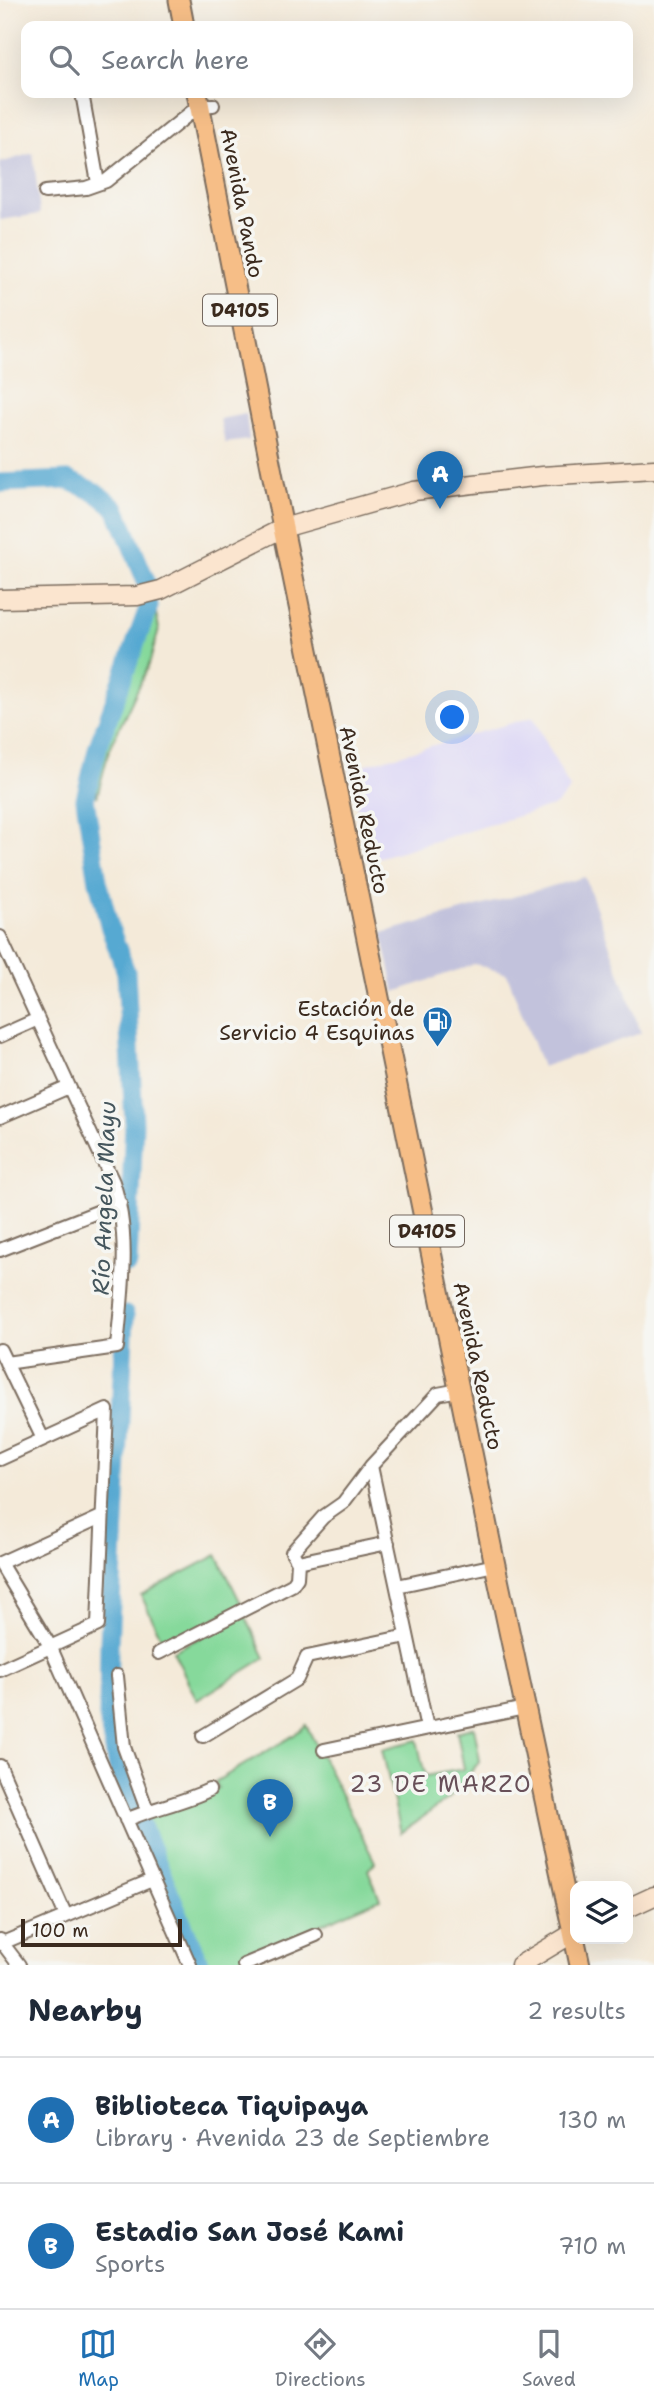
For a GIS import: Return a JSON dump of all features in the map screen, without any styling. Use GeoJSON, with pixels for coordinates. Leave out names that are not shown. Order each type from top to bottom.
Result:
{"type":"FeatureCollection","features":[{"type":"Feature","properties":{"kind":"main road"},"geometry":{"type":"LineString","coordinates":[[179,0],[183,21]]}},
{"type":"Feature","properties":{"kind":"main road","name":"Avenida Pando"},"geometry":{"type":"LineString","coordinates":[[203,101],[283,528]]}},
{"type":"Feature","properties":{"kind":"main road"},"geometry":{"type":"LineString","coordinates":[[0,599],[137,596],[161,590],[283,528],[414,491],[534,477],[654,468]]}},
{"type":"Feature","properties":{"kind":"main road","name":"Avenida Reducto"},"geometry":{"type":"LineString","coordinates":[[283,528],[495,1565],[570,1915]]}},
{"type":"Feature","properties":{"kind":"main road"},"geometry":{"type":"LineString","coordinates":[[633,1906],[654,1896]]}},
{"type":"Feature","properties":{"kind":"main road"},"geometry":{"type":"LineString","coordinates":[[520,1965],[570,1935]]}},
{"type":"Feature","properties":{"kind":"main road","name":"Avenida Reducto"},"geometry":{"type":"LineString","coordinates":[[576,1944],[580,1965]]}},
{"type":"Feature","properties":{"kind":"street"},"geometry":{"type":"LineString","coordinates":[[83,98],[98,183]]}},
{"type":"Feature","properties":{"kind":"street"},"geometry":{"type":"LineString","coordinates":[[45,192],[86,188],[106,181],[203,101]]}},
{"type":"Feature","properties":{"kind":"street"},"geometry":{"type":"LineString","coordinates":[[0,937],[121,1203],[124,1275],[117,1348],[2,1354],[43,1439]]}},
{"type":"Feature","properties":{"kind":"street"},"geometry":{"type":"LineString","coordinates":[[0,1036],[38,1020]]}},
{"type":"Feature","properties":{"kind":"street"},"geometry":{"type":"LineString","coordinates":[[0,1117],[69,1087]]}},
{"type":"Feature","properties":{"kind":"street"},"geometry":{"type":"LineString","coordinates":[[0,1250],[121,1203]]}},
{"type":"Feature","properties":{"kind":"street"},"geometry":{"type":"LineString","coordinates":[[159,1653],[292,1585],[297,1578],[298,1562],[292,1552],[323,1517],[343,1503],[371,1465],[438,1394],[459,1390]]}},
{"type":"Feature","properties":{"kind":"street"},"geometry":{"type":"LineString","coordinates":[[0,1459],[107,1410],[98,1625],[0,1671]]}},
{"type":"Feature","properties":{"kind":"street"},"geometry":{"type":"LineString","coordinates":[[371,1465],[427,1728]]}},
{"type":"Feature","properties":{"kind":"street"},"geometry":{"type":"LineString","coordinates":[[101,1517],[0,1563],[50,1646],[190,1965]]}},
{"type":"Feature","properties":{"kind":"street"},"geometry":{"type":"LineString","coordinates":[[298,1562],[388,1543]]}},
{"type":"Feature","properties":{"kind":"street"},"geometry":{"type":"LineString","coordinates":[[397,1586],[495,1565]]}},
{"type":"Feature","properties":{"kind":"street"},"geometry":{"type":"LineString","coordinates":[[203,1735],[297,1679],[307,1657],[407,1636]]}},
{"type":"Feature","properties":{"kind":"street"},"geometry":{"type":"LineString","coordinates":[[117,1676],[124,1747],[147,1810]]}},
{"type":"Feature","properties":{"kind":"street"},"geometry":{"type":"LineString","coordinates":[[324,1749],[525,1708]]}},
{"type":"Feature","properties":{"kind":"street"},"geometry":{"type":"LineString","coordinates":[[0,1766],[66,1916]]}},
{"type":"Feature","properties":{"kind":"street"},"geometry":{"type":"LineString","coordinates":[[126,1820],[147,1810],[185,1802],[209,1790]]}},
{"type":"Feature","properties":{"kind":"street"},"geometry":{"type":"LineString","coordinates":[[19,1965],[1,1943],[152,1880]]}},
{"type":"Feature","properties":{"kind":"street"},"geometry":{"type":"LineString","coordinates":[[244,1965],[316,1935]]}},
{"type":"Feature","properties":{"kind":"shaded area"},"geometry":{"type":"Polygon","coordinates":[[[33,153],[40,214],[0,220],[0,163],[33,153]]]}},
{"type":"Feature","properties":{"kind":"shaded area"},"geometry":{"type":"Polygon","coordinates":[[[246,414],[249,440],[225,443],[220,419],[246,414]]]}},
{"type":"Feature","properties":{"kind":"shaded area"},"geometry":{"type":"Polygon","coordinates":[[[533,717],[570,789],[556,805],[367,861],[350,769],[533,717]]]}},
{"type":"Feature","properties":{"kind":"shaded area"},"geometry":{"type":"Polygon","coordinates":[[[585,877],[641,1033],[542,1067],[507,974],[475,964],[395,992],[382,933],[585,877]]]}},
{"type":"Feature","properties":{"kind":"green space"},"geometry":{"type":"Polygon","coordinates":[[[154,603],[159,629],[149,665],[109,750],[97,797],[97,771],[104,744],[154,603]]]}},
{"type":"Feature","properties":{"kind":"green space"},"geometry":{"type":"Polygon","coordinates":[[[217,1555],[242,1605],[164,1644],[141,1595],[217,1555]]]}},
{"type":"Feature","properties":{"kind":"green space"},"geometry":{"type":"Polygon","coordinates":[[[245,1615],[265,1658],[197,1700],[173,1651],[245,1615]]]}},
{"type":"Feature","properties":{"kind":"green space"},"geometry":{"type":"Polygon","coordinates":[[[306,1725],[375,1862],[368,1870],[380,1899],[227,1965],[194,1965],[132,1821],[168,1811],[218,1788],[215,1782],[294,1735],[306,1725]]]}},
{"type":"Feature","properties":{"kind":"green space"},"geometry":{"type":"Polygon","coordinates":[[[474,1727],[480,1761],[449,1798],[401,1833],[382,1749],[417,1740],[425,1776],[464,1769],[457,1732],[474,1727]]]}},
{"type":"Feature","properties":{"kind":"waterway","name":"Río Angela Mayu"},"geometry":{"type":"LineString","coordinates":[[0,483],[68,480],[95,492],[116,508],[148,586]]}},
{"type":"Feature","properties":{"kind":"waterway","name":"Río Angela Mayu"},"geometry":{"type":"LineString","coordinates":[[128,1264],[134,1123],[126,972],[110,928],[98,881],[85,799],[98,746],[149,606]]}},
{"type":"Feature","properties":{"kind":"waterway","name":"Río Angela Mayu"},"geometry":{"type":"LineString","coordinates":[[125,1315],[108,1717],[116,1763],[133,1804]]}},
{"type":"Feature","properties":{"kind":"waterway","name":"Río Angela Mayu"},"geometry":{"type":"LineString","coordinates":[[141,1824],[200,1965]]}},
{"type":"Feature","properties":{"kind":"place","name":"Biblioteca Tiquipaya"},"geometry":{"type":"Point","coordinates":[440,509]}},
{"type":"Feature","properties":{"kind":"place","name":"Estación de Servicio 4 Esquinas"},"geometry":{"type":"Point","coordinates":[438,1048]}},
{"type":"Feature","properties":{"kind":"place","name":"Estadio San José Kami"},"geometry":{"type":"Point","coordinates":[270,1837]}},
{"type":"Feature","properties":{"kind":"district","name":"23 DE MARZO"},"geometry":{"type":"Point","coordinates":[441,1784]}}]}
